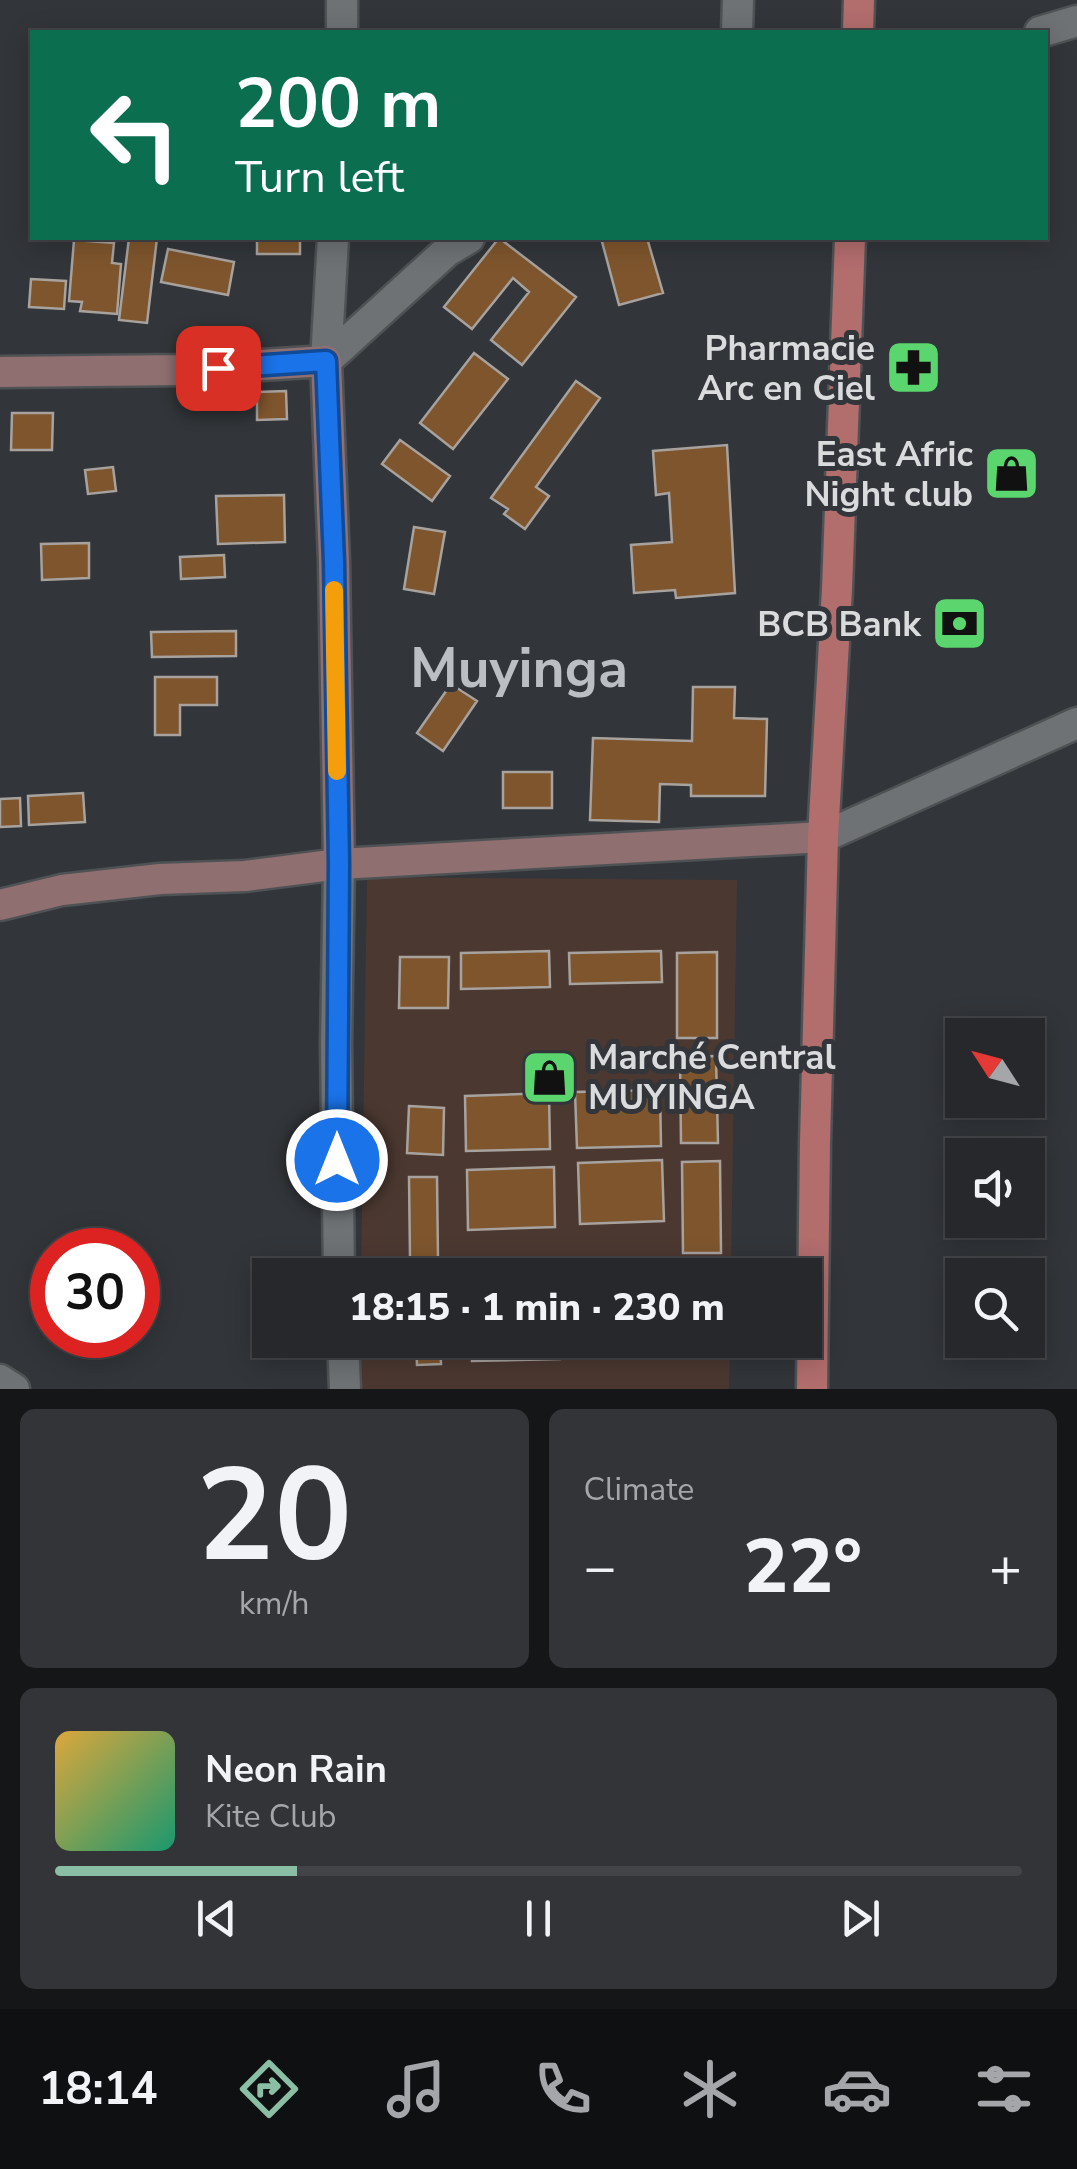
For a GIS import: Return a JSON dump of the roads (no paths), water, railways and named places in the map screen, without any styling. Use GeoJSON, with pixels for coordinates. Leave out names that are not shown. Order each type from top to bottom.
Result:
{"type":"FeatureCollection","features":[{"type":"Feature","properties":{"kind":"main road"},"geometry":{"type":"LineString","coordinates":[[858,30],[860,0]]}},
{"type":"Feature","properties":{"kind":"main road"},"geometry":{"type":"LineString","coordinates":[[812,1389],[823,838],[850,240]]}},
{"type":"Feature","properties":{"kind":"street"},"geometry":{"type":"LineString","coordinates":[[342,0],[342,30]]}},
{"type":"Feature","properties":{"kind":"street"},"geometry":{"type":"LineString","coordinates":[[738,0],[738,30]]}},
{"type":"Feature","properties":{"kind":"street"},"geometry":{"type":"LineString","coordinates":[[1047,30],[1077,21]]}},
{"type":"Feature","properties":{"kind":"street"},"geometry":{"type":"LineString","coordinates":[[333,240],[326,361],[339,864],[339,1258]]}},
{"type":"Feature","properties":{"kind":"street"},"geometry":{"type":"LineString","coordinates":[[0,372],[182,370],[326,361],[448,251],[466,240]]}},
{"type":"Feature","properties":{"kind":"street"},"geometry":{"type":"LineString","coordinates":[[0,905],[62,890],[245,876],[339,864],[823,838],[1077,723]]}},
{"type":"Feature","properties":{"kind":"street"},"geometry":{"type":"LineString","coordinates":[[344,1358],[346,1389]]}},
{"type":"Feature","properties":{"kind":"street"},"geometry":{"type":"LineString","coordinates":[[0,1380],[14,1389]]}},
{"type":"Feature","properties":{"kind":"place","name":"Pharmacie Arc en Ciel"},"geometry":{"type":"Point","coordinates":[914,368]}},
{"type":"Feature","properties":{"kind":"place","name":"East Afric Night club"},"geometry":{"type":"Point","coordinates":[1012,474]}},
{"type":"Feature","properties":{"kind":"place","name":"BCB Bank"},"geometry":{"type":"Point","coordinates":[960,624]}},
{"type":"Feature","properties":{"kind":"place","name":"Marché Central MUYINGA"},"geometry":{"type":"Point","coordinates":[549,1077]}},
{"type":"Feature","properties":{"kind":"district","name":"Muyinga"},"geometry":{"type":"Point","coordinates":[519,668]}}]}
